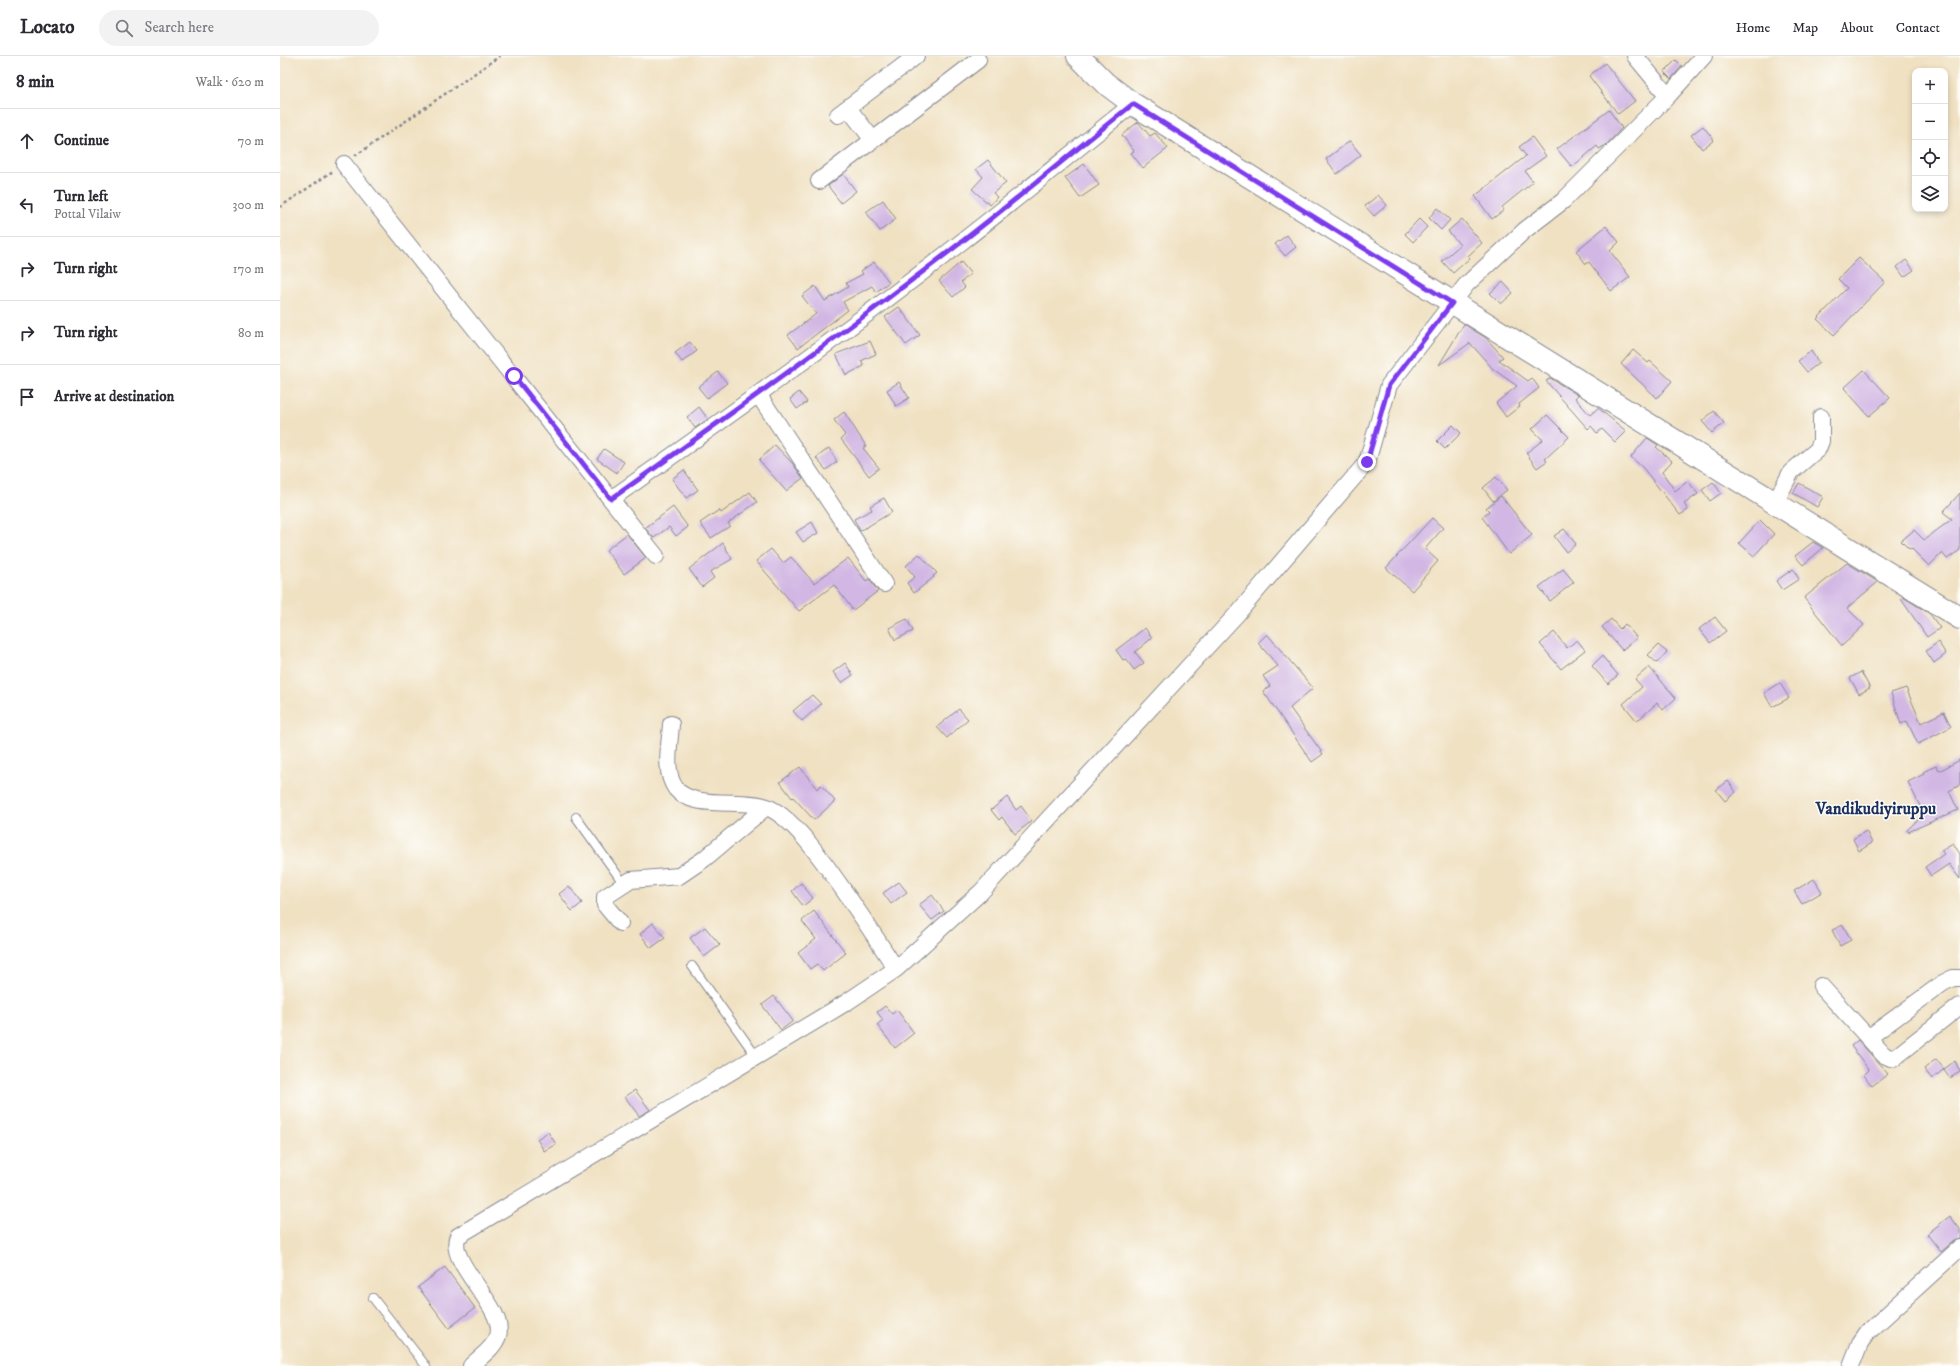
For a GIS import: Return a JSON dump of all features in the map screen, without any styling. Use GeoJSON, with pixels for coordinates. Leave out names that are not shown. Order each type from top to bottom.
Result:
{"type":"FeatureCollection","features":[{"type":"Feature","properties":{"kind":"street"},"geometry":{"type":"LineString","coordinates":[[873,140],[843,112],[916,56]]}},
{"type":"Feature","properties":{"kind":"street"},"geometry":{"type":"LineString","coordinates":[[1078,56],[1105,83],[1133,104],[1452,303],[1780,493],[1960,618]]}},
{"type":"Feature","properties":{"kind":"street"},"geometry":{"type":"LineString","coordinates":[[1635,56],[1668,96]]}},
{"type":"Feature","properties":{"kind":"street"},"geometry":{"type":"LineString","coordinates":[[471,1366],[492,1346],[498,1335],[498,1325],[492,1312],[456,1252],[455,1241],[458,1236],[848,1002],[896,969],[936,934],[986,886],[1237,614],[1367,462],[1389,385],[1466,285],[1486,265],[1563,201],[1668,96],[1704,56]]}},
{"type":"Feature","properties":{"kind":"street"},"geometry":{"type":"LineString","coordinates":[[819,181],[978,60]]}},
{"type":"Feature","properties":{"kind":"street"},"geometry":{"type":"LineString","coordinates":[[611,499],[758,394],[966,239],[1133,104]]}},
{"type":"Feature","properties":{"kind":"street"},"geometry":{"type":"LineString","coordinates":[[344,164],[656,556]]}},
{"type":"Feature","properties":{"kind":"street"},"geometry":{"type":"LineString","coordinates":[[758,394],[884,584]]}},
{"type":"Feature","properties":{"kind":"street"},"geometry":{"type":"LineString","coordinates":[[1780,493],[1791,472],[1818,450],[1821,441],[1821,417]]}},
{"type":"Feature","properties":{"kind":"street"},"geometry":{"type":"LineString","coordinates":[[671,724],[668,764],[672,780],[677,790],[685,796],[702,801],[747,804],[766,807],[782,816],[799,832],[816,852],[896,969]]}},
{"type":"Feature","properties":{"kind":"street"},"geometry":{"type":"LineString","coordinates":[[620,923],[606,905],[604,900],[610,893],[637,878],[671,878],[679,876],[704,859],[766,807]]}},
{"type":"Feature","properties":{"kind":"street"},"geometry":{"type":"LineString","coordinates":[[1868,1038],[1943,983],[1953,978],[1960,978]]}},
{"type":"Feature","properties":{"kind":"street"},"geometry":{"type":"LineString","coordinates":[[1821,986],[1884,1055],[1893,1059],[1960,1006]]}},
{"type":"Feature","properties":{"kind":"street"},"geometry":{"type":"LineString","coordinates":[[1851,1366],[1860,1343],[1867,1333],[1960,1248]]}},
{"type":"Feature","properties":{"kind":"lane"},"geometry":{"type":"LineString","coordinates":[[576,817],[624,884]]}},
{"type":"Feature","properties":{"kind":"lane"},"geometry":{"type":"LineString","coordinates":[[692,966],[756,1056]]}},
{"type":"Feature","properties":{"kind":"lane"},"geometry":{"type":"LineString","coordinates":[[373,1298],[426,1366]]}},
{"type":"Feature","properties":{"kind":"path"},"geometry":{"type":"LineString","coordinates":[[280,206],[344,164],[500,56]]}},
{"type":"Feature","properties":{"kind":"building"},"geometry":{"type":"Polygon","coordinates":[[[1676,60],[1682,66],[1671,79],[1664,72],[1676,60]]]}},
{"type":"Feature","properties":{"kind":"building"},"geometry":{"type":"Polygon","coordinates":[[[1605,63],[1635,101],[1618,114],[1589,76],[1605,63]]]}},
{"type":"Feature","properties":{"kind":"building"},"geometry":{"type":"Polygon","coordinates":[[[1609,110],[1622,128],[1606,145],[1599,149],[1597,146],[1572,167],[1557,149],[1609,110]]]}},
{"type":"Feature","properties":{"kind":"building"},"geometry":{"type":"Polygon","coordinates":[[[1138,122],[1150,136],[1155,133],[1168,148],[1143,168],[1131,153],[1134,151],[1122,135],[1138,122]]]}},
{"type":"Feature","properties":{"kind":"building"},"geometry":{"type":"Polygon","coordinates":[[[1703,126],[1714,140],[1702,149],[1691,135],[1703,126]]]}},
{"type":"Feature","properties":{"kind":"building"},"geometry":{"type":"Polygon","coordinates":[[[1532,137],[1546,156],[1525,171],[1533,182],[1502,207],[1504,210],[1492,219],[1475,196],[1526,156],[1519,147],[1532,137]]]}},
{"type":"Feature","properties":{"kind":"building"},"geometry":{"type":"Polygon","coordinates":[[[1350,141],[1361,155],[1337,174],[1326,159],[1350,141]]]}},
{"type":"Feature","properties":{"kind":"building"},"geometry":{"type":"Polygon","coordinates":[[[988,160],[1006,183],[993,193],[997,197],[990,205],[972,189],[983,177],[976,169],[988,160]]]}},
{"type":"Feature","properties":{"kind":"building"},"geometry":{"type":"Polygon","coordinates":[[[1084,164],[1099,185],[1080,198],[1065,178],[1084,164]]]}},
{"type":"Feature","properties":{"kind":"building"},"geometry":{"type":"Polygon","coordinates":[[[843,174],[856,191],[841,203],[828,186],[843,174]]]}},
{"type":"Feature","properties":{"kind":"building"},"geometry":{"type":"Polygon","coordinates":[[[1378,195],[1387,205],[1374,216],[1365,206],[1378,195]]]}},
{"type":"Feature","properties":{"kind":"building"},"geometry":{"type":"Polygon","coordinates":[[[883,200],[896,219],[880,231],[866,212],[883,200]]]}},
{"type":"Feature","properties":{"kind":"building"},"geometry":{"type":"Polygon","coordinates":[[[1437,208],[1450,220],[1441,230],[1429,218],[1437,208]]]}},
{"type":"Feature","properties":{"kind":"building"},"geometry":{"type":"Polygon","coordinates":[[[1419,219],[1427,227],[1413,242],[1405,234],[1419,219]]]}},
{"type":"Feature","properties":{"kind":"building"},"geometry":{"type":"Polygon","coordinates":[[[1462,219],[1482,243],[1468,256],[1470,258],[1453,273],[1442,261],[1460,245],[1448,231],[1462,219]]]}},
{"type":"Feature","properties":{"kind":"building"},"geometry":{"type":"Polygon","coordinates":[[[1606,226],[1619,242],[1610,251],[1630,277],[1611,291],[1589,262],[1586,264],[1576,251],[1606,226]]]}},
{"type":"Feature","properties":{"kind":"building"},"geometry":{"type":"Polygon","coordinates":[[[1287,235],[1296,247],[1285,256],[1275,244],[1287,235]]]}},
{"type":"Feature","properties":{"kind":"building"},"geometry":{"type":"Polygon","coordinates":[[[1859,258],[1885,282],[1834,335],[1817,319],[1847,288],[1838,279],[1859,258]]]}},
{"type":"Feature","properties":{"kind":"building"},"geometry":{"type":"Polygon","coordinates":[[[1906,260],[1914,270],[1904,277],[1897,267],[1906,260]]]}},
{"type":"Feature","properties":{"kind":"building"},"geometry":{"type":"Polygon","coordinates":[[[874,262],[889,282],[876,292],[872,286],[843,302],[848,310],[798,348],[788,335],[816,314],[802,296],[815,286],[825,301],[848,287],[846,283],[863,274],[861,271],[874,262]]]}},
{"type":"Feature","properties":{"kind":"building"},"geometry":{"type":"Polygon","coordinates":[[[961,262],[971,274],[961,282],[965,287],[953,297],[939,281],[961,262]]]}},
{"type":"Feature","properties":{"kind":"building"},"geometry":{"type":"Polygon","coordinates":[[[1503,282],[1513,293],[1501,304],[1490,293],[1503,282]]]}},
{"type":"Feature","properties":{"kind":"building"},"geometry":{"type":"Polygon","coordinates":[[[899,307],[920,335],[906,345],[885,317],[899,307]]]}},
{"type":"Feature","properties":{"kind":"building"},"geometry":{"type":"Polygon","coordinates":[[[1464,324],[1486,338],[1503,357],[1499,360],[1528,381],[1532,378],[1539,388],[1506,417],[1496,403],[1517,386],[1493,369],[1470,343],[1439,365],[1464,324]]]}},
{"type":"Feature","properties":{"kind":"building"},"geometry":{"type":"Polygon","coordinates":[[[870,341],[876,354],[861,361],[864,366],[846,375],[836,354],[870,341]]]}},
{"type":"Feature","properties":{"kind":"building"},"geometry":{"type":"Polygon","coordinates":[[[690,342],[697,351],[682,362],[675,353],[690,342]]]}},
{"type":"Feature","properties":{"kind":"building"},"geometry":{"type":"Polygon","coordinates":[[[1633,350],[1648,363],[1650,361],[1672,381],[1657,398],[1621,364],[1633,350]]]}},
{"type":"Feature","properties":{"kind":"building"},"geometry":{"type":"Polygon","coordinates":[[[1811,351],[1819,363],[1807,372],[1798,361],[1811,351]]]}},
{"type":"Feature","properties":{"kind":"building"},"geometry":{"type":"Polygon","coordinates":[[[1864,370],[1890,398],[1869,416],[1844,388],[1864,370]]]}},
{"type":"Feature","properties":{"kind":"building"},"geometry":{"type":"Polygon","coordinates":[[[718,372],[727,383],[707,398],[698,387],[718,372]]]}},
{"type":"Feature","properties":{"kind":"building"},"geometry":{"type":"Polygon","coordinates":[[[1550,378],[1578,395],[1575,398],[1590,415],[1598,408],[1626,431],[1615,442],[1602,429],[1597,433],[1591,426],[1588,429],[1546,381],[1550,378]]]}},
{"type":"Feature","properties":{"kind":"building"},"geometry":{"type":"Polygon","coordinates":[[[899,382],[909,398],[896,406],[887,390],[899,382]]]}},
{"type":"Feature","properties":{"kind":"building"},"geometry":{"type":"Polygon","coordinates":[[[799,392],[807,402],[797,409],[790,399],[799,392]]]}},
{"type":"Feature","properties":{"kind":"building"},"geometry":{"type":"Polygon","coordinates":[[[699,407],[708,419],[695,428],[687,417],[699,407]]]}},
{"type":"Feature","properties":{"kind":"building"},"geometry":{"type":"Polygon","coordinates":[[[1714,411],[1724,423],[1712,433],[1702,421],[1714,411]]]}},
{"type":"Feature","properties":{"kind":"building"},"geometry":{"type":"Polygon","coordinates":[[[844,412],[866,446],[863,448],[879,468],[869,476],[841,439],[845,435],[834,420],[844,412]]]}},
{"type":"Feature","properties":{"kind":"building"},"geometry":{"type":"Polygon","coordinates":[[[1547,415],[1569,437],[1545,459],[1547,461],[1537,468],[1526,453],[1543,440],[1532,429],[1547,415]]]}},
{"type":"Feature","properties":{"kind":"building"},"geometry":{"type":"Polygon","coordinates":[[[1453,425],[1461,433],[1445,449],[1437,441],[1453,425]]]}},
{"type":"Feature","properties":{"kind":"building"},"geometry":{"type":"Polygon","coordinates":[[[1647,438],[1658,445],[1656,447],[1672,461],[1662,472],[1675,491],[1688,481],[1698,494],[1684,504],[1688,510],[1680,515],[1643,468],[1631,457],[1647,438]]]}},
{"type":"Feature","properties":{"kind":"building"},"geometry":{"type":"Polygon","coordinates":[[[775,445],[793,464],[803,478],[786,491],[759,460],[775,445]]]}},
{"type":"Feature","properties":{"kind":"building"},"geometry":{"type":"Polygon","coordinates":[[[829,448],[837,462],[826,470],[816,458],[829,448]]]}},
{"type":"Feature","properties":{"kind":"building"},"geometry":{"type":"Polygon","coordinates":[[[604,449],[624,462],[617,473],[597,459],[604,449]]]}},
{"type":"Feature","properties":{"kind":"building"},"geometry":{"type":"Polygon","coordinates":[[[684,470],[698,490],[686,498],[672,479],[684,470]]]}},
{"type":"Feature","properties":{"kind":"building"},"geometry":{"type":"Polygon","coordinates":[[[1496,477],[1507,490],[1493,501],[1483,488],[1496,477]]]}},
{"type":"Feature","properties":{"kind":"building"},"geometry":{"type":"Polygon","coordinates":[[[1713,482],[1721,493],[1710,501],[1702,490],[1713,482]]]}},
{"type":"Feature","properties":{"kind":"building"},"geometry":{"type":"Polygon","coordinates":[[[1799,483],[1823,497],[1817,507],[1793,493],[1799,483]]]}},
{"type":"Feature","properties":{"kind":"building"},"geometry":{"type":"Polygon","coordinates":[[[750,492],[757,502],[728,523],[730,526],[711,538],[700,523],[719,510],[721,513],[750,492]]]}},
{"type":"Feature","properties":{"kind":"building"},"geometry":{"type":"Polygon","coordinates":[[[1960,493],[1960,550],[1947,559],[1942,553],[1929,566],[1911,548],[1909,549],[1901,541],[1914,530],[1924,540],[1952,519],[1943,512],[1960,493]]]}},
{"type":"Feature","properties":{"kind":"building"},"geometry":{"type":"Polygon","coordinates":[[[1501,496],[1532,535],[1509,554],[1482,517],[1489,511],[1486,508],[1501,496]]]}},
{"type":"Feature","properties":{"kind":"building"},"geometry":{"type":"Polygon","coordinates":[[[884,498],[892,512],[860,531],[854,519],[872,510],[870,506],[884,498]]]}},
{"type":"Feature","properties":{"kind":"building"},"geometry":{"type":"Polygon","coordinates":[[[673,507],[688,527],[676,536],[669,527],[654,538],[645,528],[673,507]]]}},
{"type":"Feature","properties":{"kind":"building"},"geometry":{"type":"Polygon","coordinates":[[[1432,518],[1443,528],[1425,549],[1438,561],[1412,591],[1386,568],[1432,518]]]}},
{"type":"Feature","properties":{"kind":"building"},"geometry":{"type":"Polygon","coordinates":[[[1760,520],[1774,534],[1754,556],[1739,543],[1760,520]]]}},
{"type":"Feature","properties":{"kind":"building"},"geometry":{"type":"Polygon","coordinates":[[[812,522],[818,533],[803,542],[796,532],[812,522]]]}},
{"type":"Feature","properties":{"kind":"building"},"geometry":{"type":"Polygon","coordinates":[[[1564,529],[1576,544],[1566,552],[1554,536],[1564,529]]]}},
{"type":"Feature","properties":{"kind":"building"},"geometry":{"type":"Polygon","coordinates":[[[627,534],[646,558],[624,574],[606,550],[627,534]]]}},
{"type":"Feature","properties":{"kind":"building"},"geometry":{"type":"Polygon","coordinates":[[[1813,542],[1823,548],[1803,565],[1795,556],[1813,542]]]}},
{"type":"Feature","properties":{"kind":"building"},"geometry":{"type":"Polygon","coordinates":[[[723,543],[732,559],[710,572],[714,578],[702,587],[689,569],[723,543]]]}},
{"type":"Feature","properties":{"kind":"building"},"geometry":{"type":"Polygon","coordinates":[[[771,549],[783,563],[791,557],[814,583],[848,558],[866,581],[869,579],[878,591],[853,610],[834,585],[799,611],[756,561],[771,549]]]}},
{"type":"Feature","properties":{"kind":"building"},"geometry":{"type":"Polygon","coordinates":[[[919,554],[937,573],[914,593],[907,583],[915,577],[906,566],[919,554]]]}},
{"type":"Feature","properties":{"kind":"building"},"geometry":{"type":"Polygon","coordinates":[[[1847,563],[1878,582],[1847,608],[1864,625],[1842,646],[1804,598],[1847,563]]]}},
{"type":"Feature","properties":{"kind":"building"},"geometry":{"type":"Polygon","coordinates":[[[1563,569],[1574,582],[1550,601],[1539,587],[1563,569]]]}},
{"type":"Feature","properties":{"kind":"building"},"geometry":{"type":"Polygon","coordinates":[[[1793,569],[1799,579],[1782,590],[1776,581],[1793,569]]]}},
{"type":"Feature","properties":{"kind":"building"},"geometry":{"type":"Polygon","coordinates":[[[1903,597],[1930,614],[1940,628],[1927,637],[1901,599],[1903,597]]]}},
{"type":"Feature","properties":{"kind":"building"},"geometry":{"type":"Polygon","coordinates":[[[1715,617],[1726,631],[1710,643],[1699,629],[1715,617]]]}},
{"type":"Feature","properties":{"kind":"building"},"geometry":{"type":"Polygon","coordinates":[[[907,619],[913,631],[895,640],[889,628],[907,619]]]}},
{"type":"Feature","properties":{"kind":"building"},"geometry":{"type":"Polygon","coordinates":[[[1611,619],[1620,629],[1625,624],[1637,638],[1622,650],[1602,627],[1611,619]]]}},
{"type":"Feature","properties":{"kind":"building"},"geometry":{"type":"Polygon","coordinates":[[[1145,628],[1152,638],[1135,652],[1144,663],[1134,670],[1126,659],[1123,660],[1116,650],[1145,628]]]}},
{"type":"Feature","properties":{"kind":"building"},"geometry":{"type":"Polygon","coordinates":[[[1554,632],[1567,648],[1577,640],[1585,650],[1561,669],[1540,644],[1554,632]]]}},
{"type":"Feature","properties":{"kind":"building"},"geometry":{"type":"Polygon","coordinates":[[[1267,634],[1313,688],[1290,708],[1323,754],[1312,762],[1263,691],[1270,686],[1263,676],[1278,666],[1258,643],[1267,634]]]}},
{"type":"Feature","properties":{"kind":"building"},"geometry":{"type":"Polygon","coordinates":[[[1938,642],[1946,654],[1934,663],[1926,651],[1938,642]]]}},
{"type":"Feature","properties":{"kind":"building"},"geometry":{"type":"Polygon","coordinates":[[[1658,645],[1667,652],[1657,663],[1648,655],[1658,645]]]}},
{"type":"Feature","properties":{"kind":"building"},"geometry":{"type":"Polygon","coordinates":[[[1602,656],[1618,675],[1608,684],[1592,666],[1602,656]]]}},
{"type":"Feature","properties":{"kind":"building"},"geometry":{"type":"Polygon","coordinates":[[[845,663],[853,675],[841,683],[833,672],[845,663]]]}},
{"type":"Feature","properties":{"kind":"building"},"geometry":{"type":"Polygon","coordinates":[[[1649,667],[1676,698],[1663,710],[1657,703],[1637,721],[1623,704],[1642,687],[1635,679],[1649,667]]]}},
{"type":"Feature","properties":{"kind":"building"},"geometry":{"type":"Polygon","coordinates":[[[1861,672],[1870,688],[1859,694],[1850,678],[1861,672]]]}},
{"type":"Feature","properties":{"kind":"building"},"geometry":{"type":"Polygon","coordinates":[[[1780,683],[1789,698],[1772,707],[1764,693],[1780,683]]]}},
{"type":"Feature","properties":{"kind":"building"},"geometry":{"type":"Polygon","coordinates":[[[1906,688],[1921,723],[1944,712],[1951,727],[1918,744],[1907,721],[1901,724],[1891,693],[1906,688]]]}},
{"type":"Feature","properties":{"kind":"building"},"geometry":{"type":"Polygon","coordinates":[[[812,695],[821,704],[802,721],[793,711],[812,695]]]}},
{"type":"Feature","properties":{"kind":"building"},"geometry":{"type":"Polygon","coordinates":[[[959,709],[968,719],[947,738],[937,727],[959,709]]]}},
{"type":"Feature","properties":{"kind":"building"},"geometry":{"type":"Polygon","coordinates":[[[1960,760],[1960,785],[1949,791],[1958,810],[1908,832],[1907,830],[1924,814],[1908,782],[1924,774],[1923,772],[1936,766],[1939,771],[1960,760]]]}},
{"type":"Feature","properties":{"kind":"building"},"geometry":{"type":"Polygon","coordinates":[[[800,767],[817,789],[821,785],[835,801],[814,820],[793,797],[792,798],[780,782],[800,767]]]}},
{"type":"Feature","properties":{"kind":"building"},"geometry":{"type":"Polygon","coordinates":[[[1728,781],[1736,792],[1725,801],[1716,790],[1728,781]]]}},
{"type":"Feature","properties":{"kind":"building"},"geometry":{"type":"Polygon","coordinates":[[[1007,797],[1016,810],[1021,806],[1032,821],[1015,834],[1002,817],[999,820],[991,810],[1007,797]]]}},
{"type":"Feature","properties":{"kind":"building"},"geometry":{"type":"Polygon","coordinates":[[[1866,831],[1872,843],[1859,851],[1853,839],[1866,831]]]}},
{"type":"Feature","properties":{"kind":"building"},"geometry":{"type":"Polygon","coordinates":[[[1953,843],[1960,854],[1960,879],[1949,864],[1931,876],[1925,867],[1944,854],[1941,850],[1953,843]]]}},
{"type":"Feature","properties":{"kind":"building"},"geometry":{"type":"Polygon","coordinates":[[[1814,879],[1822,892],[1802,904],[1794,891],[1814,879]]]}},
{"type":"Feature","properties":{"kind":"building"},"geometry":{"type":"Polygon","coordinates":[[[899,882],[907,892],[891,904],[883,893],[899,882]]]}},
{"type":"Feature","properties":{"kind":"building"},"geometry":{"type":"Polygon","coordinates":[[[801,883],[813,898],[803,906],[792,891],[801,883]]]}},
{"type":"Feature","properties":{"kind":"building"},"geometry":{"type":"Polygon","coordinates":[[[569,886],[582,903],[572,911],[559,894],[569,886]]]}},
{"type":"Feature","properties":{"kind":"building"},"geometry":{"type":"Polygon","coordinates":[[[932,895],[944,911],[932,920],[919,905],[932,895]]]}},
{"type":"Feature","properties":{"kind":"building"},"geometry":{"type":"Polygon","coordinates":[[[814,911],[846,953],[823,971],[817,964],[810,969],[798,953],[816,939],[802,921],[814,911]]]}},
{"type":"Feature","properties":{"kind":"building"},"geometry":{"type":"Polygon","coordinates":[[[653,923],[665,938],[651,948],[640,934],[653,923]]]}},
{"type":"Feature","properties":{"kind":"building"},"geometry":{"type":"Polygon","coordinates":[[[1843,925],[1851,940],[1840,946],[1832,930],[1843,925]]]}},
{"type":"Feature","properties":{"kind":"building"},"geometry":{"type":"Polygon","coordinates":[[[705,927],[720,945],[704,957],[690,938],[705,927]]]}},
{"type":"Feature","properties":{"kind":"building"},"geometry":{"type":"Polygon","coordinates":[[[774,996],[793,1021],[781,1030],[762,1005],[774,996]]]}},
{"type":"Feature","properties":{"kind":"building"},"geometry":{"type":"Polygon","coordinates":[[[885,1006],[892,1014],[897,1010],[914,1033],[895,1048],[877,1025],[883,1020],[877,1012],[885,1006]]]}},
{"type":"Feature","properties":{"kind":"building"},"geometry":{"type":"Polygon","coordinates":[[[1858,1040],[1888,1074],[1872,1086],[1864,1075],[1869,1070],[1851,1046],[1858,1040]]]}},
{"type":"Feature","properties":{"kind":"building"},"geometry":{"type":"Polygon","coordinates":[[[1936,1059],[1944,1069],[1932,1079],[1924,1069],[1936,1059]]]}},
{"type":"Feature","properties":{"kind":"building"},"geometry":{"type":"Polygon","coordinates":[[[1955,1061],[1960,1072],[1950,1078],[1944,1069],[1955,1061]]]}},
{"type":"Feature","properties":{"kind":"building"},"geometry":{"type":"Polygon","coordinates":[[[635,1090],[650,1110],[639,1116],[625,1097],[635,1090]]]}},
{"type":"Feature","properties":{"kind":"building"},"geometry":{"type":"Polygon","coordinates":[[[548,1132],[556,1144],[544,1151],[537,1139],[548,1132]]]}},
{"type":"Feature","properties":{"kind":"building"},"geometry":{"type":"Polygon","coordinates":[[[1950,1216],[1960,1229],[1960,1239],[1954,1241],[1941,1252],[1927,1234],[1950,1216]]]}},
{"type":"Feature","properties":{"kind":"building"},"geometry":{"type":"Polygon","coordinates":[[[445,1267],[475,1308],[449,1328],[418,1287],[445,1267]]]}},
{"type":"Feature","properties":{"kind":"district","name":"Vandikudiyiruppu"},"geometry":{"type":"Point","coordinates":[1876,809]}},
{"type":"Feature","properties":{"kind":"route"},"geometry":{"type":"LineString","coordinates":[[514,376],[611,499],[904,287],[966,239],[1133,104],[1452,303],[1389,385],[1367,462]]}}]}
